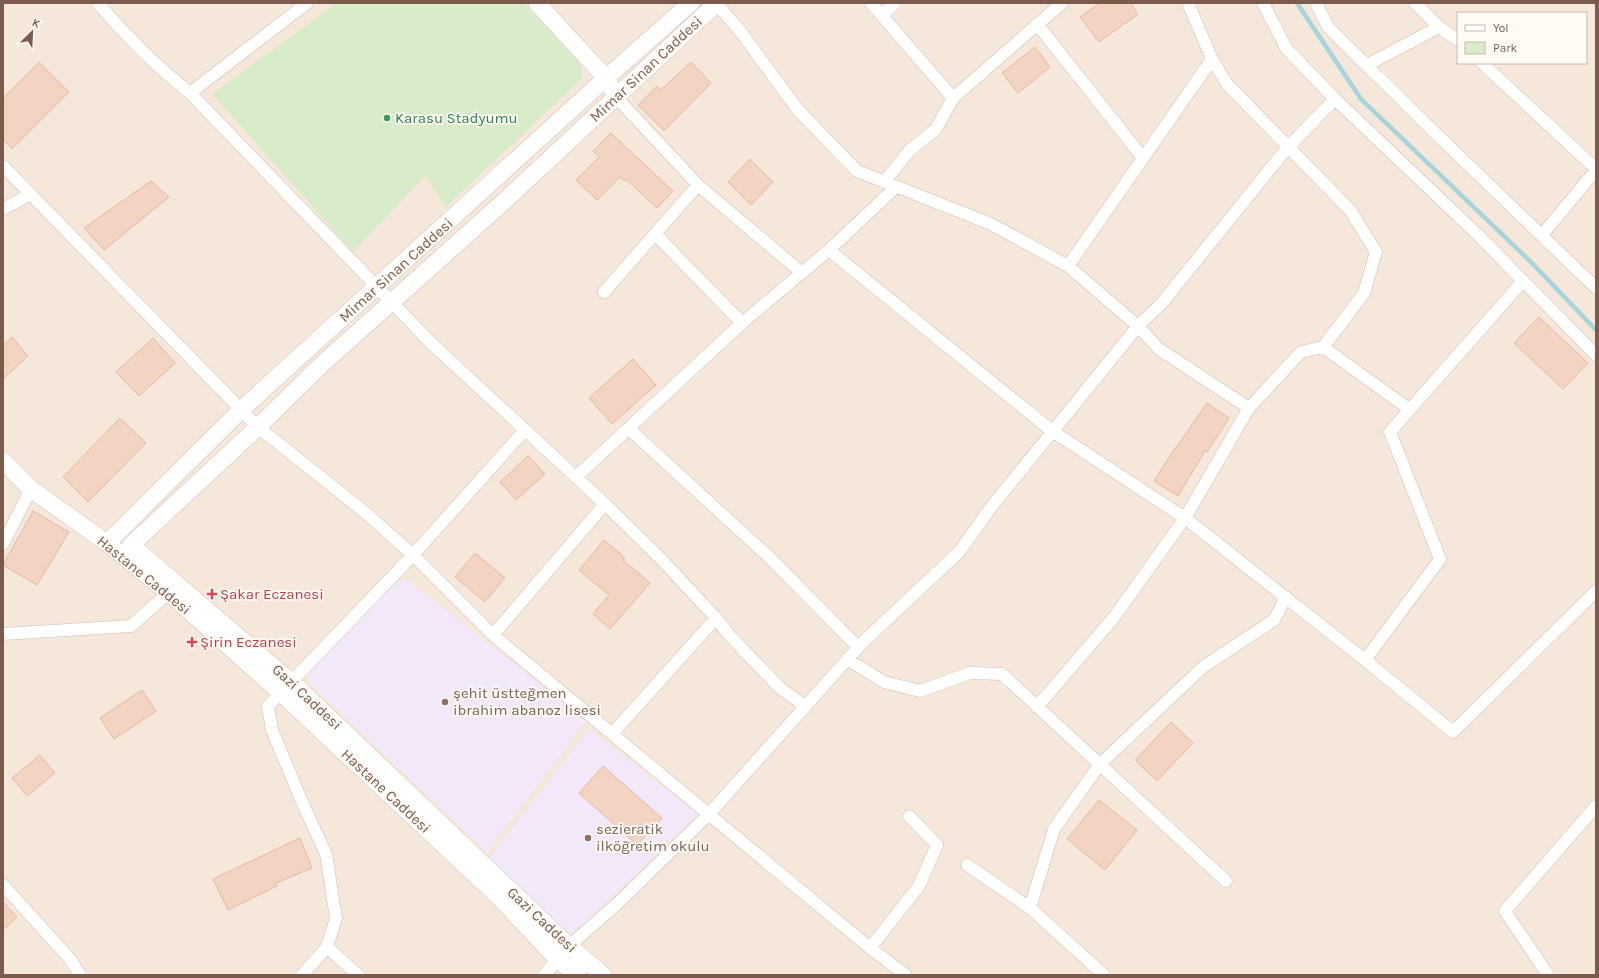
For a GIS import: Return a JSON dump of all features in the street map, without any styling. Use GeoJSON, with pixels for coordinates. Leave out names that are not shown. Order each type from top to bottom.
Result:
{"type":"FeatureCollection","features":[{"type":"Feature","properties":{"kind":"main road"},"geometry":{"type":"LineString","coordinates":[[537,3],[606,78],[616,97]]}},
{"type":"Feature","properties":{"kind":"main road","name":"Mimar Sinan Caddesi"},"geometry":{"type":"LineString","coordinates":[[107,543],[242,409],[606,78],[691,3]]}},
{"type":"Feature","properties":{"kind":"main road","name":"Mimar Sinan Caddesi"},"geometry":{"type":"LineString","coordinates":[[258,427],[320,366],[616,97],[716,3]]}},
{"type":"Feature","properties":{"kind":"main road"},"geometry":{"type":"LineString","coordinates":[[131,545],[258,427]]}},
{"type":"Feature","properties":{"kind":"main road","name":"Hastane Caddesi"},"geometry":{"type":"LineString","coordinates":[[3,461],[31,489],[173,589],[285,687],[499,897],[558,960],[578,975]]}},
{"type":"Feature","properties":{"kind":"main road"},"geometry":{"type":"LineString","coordinates":[[107,543],[131,545],[173,589]]}},
{"type":"Feature","properties":{"kind":"main road","name":"Gazi Caddesi"},"geometry":{"type":"LineString","coordinates":[[285,687],[569,946],[603,975]]}},
{"type":"Feature","properties":{"kind":"street"},"geometry":{"type":"LineString","coordinates":[[98,3],[123,32],[167,75],[190,93],[391,303],[524,431],[577,476],[662,559],[716,618],[730,636],[780,688],[805,706]]}},
{"type":"Feature","properties":{"kind":"street"},"geometry":{"type":"LineString","coordinates":[[190,93],[307,3]]}},
{"type":"Feature","properties":{"kind":"street"},"geometry":{"type":"LineString","coordinates":[[716,3],[741,32],[798,110],[857,171],[991,224],[1068,266],[1138,326],[1159,349],[1249,408]]}},
{"type":"Feature","properties":{"kind":"street"},"geometry":{"type":"LineString","coordinates":[[871,3],[953,98]]}},
{"type":"Feature","properties":{"kind":"street"},"geometry":{"type":"LineString","coordinates":[[882,16],[896,3]]}},
{"type":"Feature","properties":{"kind":"street"},"geometry":{"type":"LineString","coordinates":[[884,182],[910,150],[936,129],[953,98],[1062,3]]}},
{"type":"Feature","properties":{"kind":"street"},"geometry":{"type":"LineString","coordinates":[[1037,707],[1115,616],[1185,518],[1249,408],[1301,352],[1323,346],[1364,293],[1376,252],[1350,210],[1227,84],[1212,59],[1188,3]]}},
{"type":"Feature","properties":{"kind":"street"},"geometry":{"type":"LineString","coordinates":[[1262,3],[1286,48],[1335,99],[1477,234],[1596,355]]}},
{"type":"Feature","properties":{"kind":"street"},"geometry":{"type":"LineString","coordinates":[[1316,3],[1328,27],[1596,288]]}},
{"type":"Feature","properties":{"kind":"street"},"geometry":{"type":"LineString","coordinates":[[1415,3],[1439,27],[1457,39]]}},
{"type":"Feature","properties":{"kind":"street"},"geometry":{"type":"LineString","coordinates":[[1037,24],[1143,158]]}},
{"type":"Feature","properties":{"kind":"street"},"geometry":{"type":"LineString","coordinates":[[1367,65],[1439,27]]}},
{"type":"Feature","properties":{"kind":"street"},"geometry":{"type":"LineString","coordinates":[[1068,266],[1212,59]]}},
{"type":"Feature","properties":{"kind":"street"},"geometry":{"type":"LineString","coordinates":[[1483,64],[1596,170],[1542,235]]}},
{"type":"Feature","properties":{"kind":"street"},"geometry":{"type":"LineString","coordinates":[[616,97],[698,184],[802,273]]}},
{"type":"Feature","properties":{"kind":"street"},"geometry":{"type":"LineString","coordinates":[[544,975],[569,946],[618,903],[709,814],[858,647],[959,552],[992,506],[1138,326],[1161,304],[1288,147],[1335,99]]}},
{"type":"Feature","properties":{"kind":"street"},"geometry":{"type":"LineString","coordinates":[[3,166],[258,427],[367,514],[413,555],[493,635],[870,948],[906,975]]}},
{"type":"Feature","properties":{"kind":"street"},"geometry":{"type":"LineString","coordinates":[[604,292],[698,184]]}},
{"type":"Feature","properties":{"kind":"street"},"geometry":{"type":"LineString","coordinates":[[577,476],[742,323],[829,250],[896,187]]}},
{"type":"Feature","properties":{"kind":"street"},"geometry":{"type":"LineString","coordinates":[[3,209],[31,194]]}},
{"type":"Feature","properties":{"kind":"street"},"geometry":{"type":"LineString","coordinates":[[655,234],[742,323]]}},
{"type":"Feature","properties":{"kind":"street"},"geometry":{"type":"LineString","coordinates":[[829,250],[1052,431],[1185,518],[1365,660],[1453,732],[1596,591]]}},
{"type":"Feature","properties":{"kind":"street"},"geometry":{"type":"LineString","coordinates":[[1365,660],[1440,559],[1390,432],[1523,281]]}},
{"type":"Feature","properties":{"kind":"street"},"geometry":{"type":"LineString","coordinates":[[1323,346],[1409,409]]}},
{"type":"Feature","properties":{"kind":"street"},"geometry":{"type":"LineString","coordinates":[[629,429],[769,557],[858,647]]}},
{"type":"Feature","properties":{"kind":"street"},"geometry":{"type":"LineString","coordinates":[[302,975],[327,947],[336,918],[326,854],[302,802],[272,730],[268,706],[413,555],[524,431]]}},
{"type":"Feature","properties":{"kind":"street"},"geometry":{"type":"LineString","coordinates":[[3,544],[31,489]]}},
{"type":"Feature","properties":{"kind":"street"},"geometry":{"type":"LineString","coordinates":[[493,635],[605,504]]}},
{"type":"Feature","properties":{"kind":"street"},"geometry":{"type":"LineString","coordinates":[[3,634],[131,626],[173,589]]}},
{"type":"Feature","properties":{"kind":"street"},"geometry":{"type":"LineString","coordinates":[[1030,908],[1054,830],[1100,764],[1203,667],[1274,620],[1286,597]]}},
{"type":"Feature","properties":{"kind":"street"},"geometry":{"type":"LineString","coordinates":[[612,734],[716,618]]}},
{"type":"Feature","properties":{"kind":"street"},"geometry":{"type":"LineString","coordinates":[[847,659],[884,682],[920,691],[970,673],[1002,674],[1226,881]]}},
{"type":"Feature","properties":{"kind":"street"},"geometry":{"type":"LineString","coordinates":[[1548,975],[1505,911],[1596,806]]}},
{"type":"Feature","properties":{"kind":"street"},"geometry":{"type":"LineString","coordinates":[[870,948],[919,886],[937,845],[909,816]]}},
{"type":"Feature","properties":{"kind":"street"},"geometry":{"type":"LineString","coordinates":[[967,865],[1030,908],[1104,975]]}},
{"type":"Feature","properties":{"kind":"street"},"geometry":{"type":"LineString","coordinates":[[3,885],[71,960],[80,975]]}},
{"type":"Feature","properties":{"kind":"street"},"geometry":{"type":"LineString","coordinates":[[327,947],[358,975]]}},
{"type":"Feature","properties":{"kind":"shaded area"},"geometry":{"type":"Polygon","coordinates":[[[3,3],[1596,3],[1596,975],[3,975],[3,3]]]}},
{"type":"Feature","properties":{"kind":"shaded area","name":"şehit üstteğmen ibrahim abanoz lisesi"},"geometry":{"type":"Polygon","coordinates":[[[407,579],[586,721],[487,852],[309,683],[308,673],[393,583],[407,579]]]}},
{"type":"Feature","properties":{"kind":"shaded area","name":"sezieratik ilköğretim okulu"},"geometry":{"type":"Polygon","coordinates":[[[589,729],[698,814],[567,939],[486,862],[589,729]]]}},
{"type":"Feature","properties":{"kind":"green space","name":"Karasu Stadyumu"},"geometry":{"type":"Polygon","coordinates":[[[337,3],[523,3],[581,59],[582,78],[446,207],[425,176],[353,252],[212,94],[337,3]]]}},
{"type":"Feature","properties":{"kind":"building"},"geometry":{"type":"Polygon","coordinates":[[[1100,3],[1130,3],[1138,14],[1099,42],[1080,17],[1100,3]]]}},
{"type":"Feature","properties":{"kind":"building"},"geometry":{"type":"Polygon","coordinates":[[[1035,47],[1050,67],[1018,93],[1002,73],[1035,47]]]}},
{"type":"Feature","properties":{"kind":"building"},"geometry":{"type":"Polygon","coordinates":[[[39,62],[69,92],[12,149],[3,139],[3,98],[39,62]]]}},
{"type":"Feature","properties":{"kind":"building"},"geometry":{"type":"Polygon","coordinates":[[[691,62],[711,83],[664,131],[638,105],[657,86],[661,90],[691,62]]]}},
{"type":"Feature","properties":{"kind":"building"},"geometry":{"type":"Polygon","coordinates":[[[611,133],[673,191],[657,208],[626,179],[624,181],[620,177],[597,200],[576,180],[599,157],[593,151],[611,133]]]}},
{"type":"Feature","properties":{"kind":"building"},"geometry":{"type":"Polygon","coordinates":[[[750,159],[773,182],[751,205],[728,182],[750,159]]]}},
{"type":"Feature","properties":{"kind":"building"},"geometry":{"type":"Polygon","coordinates":[[[151,181],[169,197],[104,250],[84,228],[151,181]]]}},
{"type":"Feature","properties":{"kind":"building"},"geometry":{"type":"Polygon","coordinates":[[[1539,317],[1588,363],[1563,389],[1514,343],[1539,317]]]}},
{"type":"Feature","properties":{"kind":"building"},"geometry":{"type":"Polygon","coordinates":[[[12,337],[28,356],[3,379],[3,345],[12,337]]]}},
{"type":"Feature","properties":{"kind":"building"},"geometry":{"type":"Polygon","coordinates":[[[153,338],[175,363],[139,396],[116,372],[153,338]]]}},
{"type":"Feature","properties":{"kind":"building"},"geometry":{"type":"Polygon","coordinates":[[[633,359],[656,385],[612,424],[589,398],[633,359]]]}},
{"type":"Feature","properties":{"kind":"building"},"geometry":{"type":"Polygon","coordinates":[[[1207,403],[1229,418],[1207,452],[1205,451],[1178,496],[1154,481],[1207,403]]]}},
{"type":"Feature","properties":{"kind":"building"},"geometry":{"type":"Polygon","coordinates":[[[120,418],[146,443],[88,502],[63,477],[120,418]]]}},
{"type":"Feature","properties":{"kind":"building"},"geometry":{"type":"Polygon","coordinates":[[[528,456],[545,474],[516,500],[500,482],[528,456]]]}},
{"type":"Feature","properties":{"kind":"building"},"geometry":{"type":"Polygon","coordinates":[[[33,511],[69,532],[37,585],[3,565],[33,511]]]}},
{"type":"Feature","properties":{"kind":"building"},"geometry":{"type":"Polygon","coordinates":[[[604,540],[625,558],[623,560],[650,583],[610,629],[593,614],[609,595],[579,570],[604,540]]]}},
{"type":"Feature","properties":{"kind":"building"},"geometry":{"type":"Polygon","coordinates":[[[475,553],[505,578],[485,602],[455,577],[475,553]]]}},
{"type":"Feature","properties":{"kind":"building"},"geometry":{"type":"Polygon","coordinates":[[[142,690],[156,711],[114,739],[100,718],[142,690]]]}},
{"type":"Feature","properties":{"kind":"building"},"geometry":{"type":"Polygon","coordinates":[[[1171,722],[1193,743],[1157,781],[1135,760],[1171,722]]]}},
{"type":"Feature","properties":{"kind":"building"},"geometry":{"type":"Polygon","coordinates":[[[40,755],[55,773],[27,796],[12,778],[40,755]]]}},
{"type":"Feature","properties":{"kind":"building"},"geometry":{"type":"Polygon","coordinates":[[[603,766],[662,818],[637,845],[579,793],[603,766]]]}},
{"type":"Feature","properties":{"kind":"building"},"geometry":{"type":"Polygon","coordinates":[[[1099,800],[1137,830],[1105,870],[1067,839],[1099,800]]]}},
{"type":"Feature","properties":{"kind":"building"},"geometry":{"type":"Polygon","coordinates":[[[300,838],[312,868],[276,883],[277,886],[228,910],[213,879],[300,838]]]}},
{"type":"Feature","properties":{"kind":"building"},"geometry":{"type":"Polygon","coordinates":[[[3,902],[17,917],[3,930],[3,902]]]}},
{"type":"Feature","properties":{"kind":"waterway"},"geometry":{"type":"LineString","coordinates":[[1297,3],[1361,99],[1531,262],[1596,330]]}},
{"type":"Feature","properties":{"kind":"place","name":"Karasu Stadyumu"},"geometry":{"type":"Point","coordinates":[387,118]}},
{"type":"Feature","properties":{"kind":"place","name":"Şakar Eczanesi"},"geometry":{"type":"Point","coordinates":[212,594]}},
{"type":"Feature","properties":{"kind":"place","name":"Şirin Eczanesi"},"geometry":{"type":"Point","coordinates":[192,642]}},
{"type":"Feature","properties":{"kind":"place","name":"şehit üstteğmen ibrahim abanoz lisesi"},"geometry":{"type":"Point","coordinates":[445,702]}},
{"type":"Feature","properties":{"kind":"place","name":"sezieratik ilköğretim okulu"},"geometry":{"type":"Point","coordinates":[588,838]}}]}
